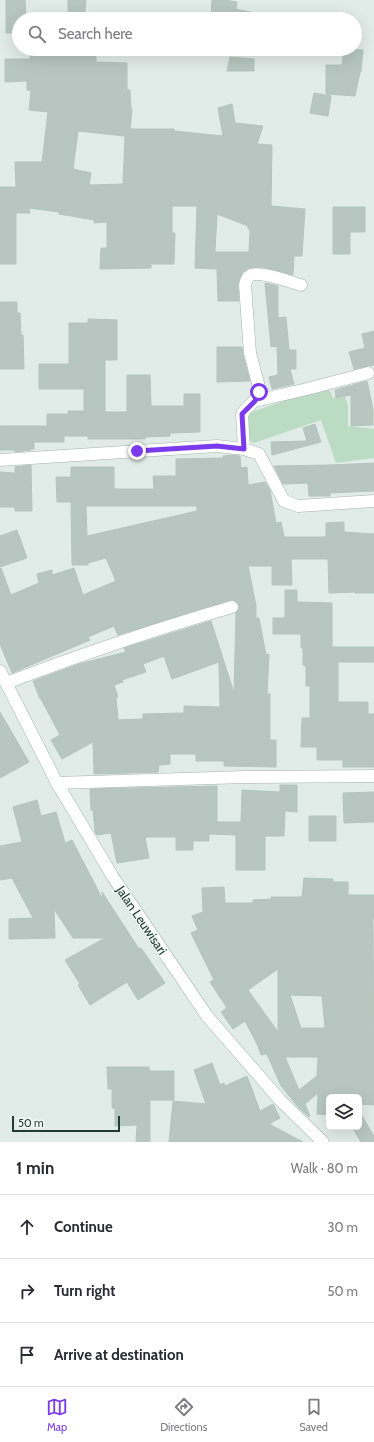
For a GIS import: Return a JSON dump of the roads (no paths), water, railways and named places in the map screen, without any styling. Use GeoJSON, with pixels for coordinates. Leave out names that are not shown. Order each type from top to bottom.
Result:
{"type":"FeatureCollection","features":[{"type":"Feature","properties":{"kind":"street"},"geometry":{"type":"LineString","coordinates":[[244,449],[242,414],[258,397],[259,387],[250,353],[245,285],[247,279],[250,275],[258,274],[301,285]]}},
{"type":"Feature","properties":{"kind":"street"},"geometry":{"type":"LineString","coordinates":[[255,401],[368,373]]}},
{"type":"Feature","properties":{"kind":"street"},"geometry":{"type":"LineString","coordinates":[[0,460],[217,446],[244,449],[260,454],[284,501],[298,506],[374,501]]}},
{"type":"Feature","properties":{"kind":"street"},"geometry":{"type":"LineString","coordinates":[[6,683],[53,665],[170,625],[232,607]]}},
{"type":"Feature","properties":{"kind":"street","name":"Jalan Leuwisari"},"geometry":{"type":"LineString","coordinates":[[0,671],[57,784],[113,877],[207,1016],[280,1100],[323,1142]]}},
{"type":"Feature","properties":{"kind":"street"},"geometry":{"type":"LineString","coordinates":[[57,784],[244,777],[374,776]]}}]}
